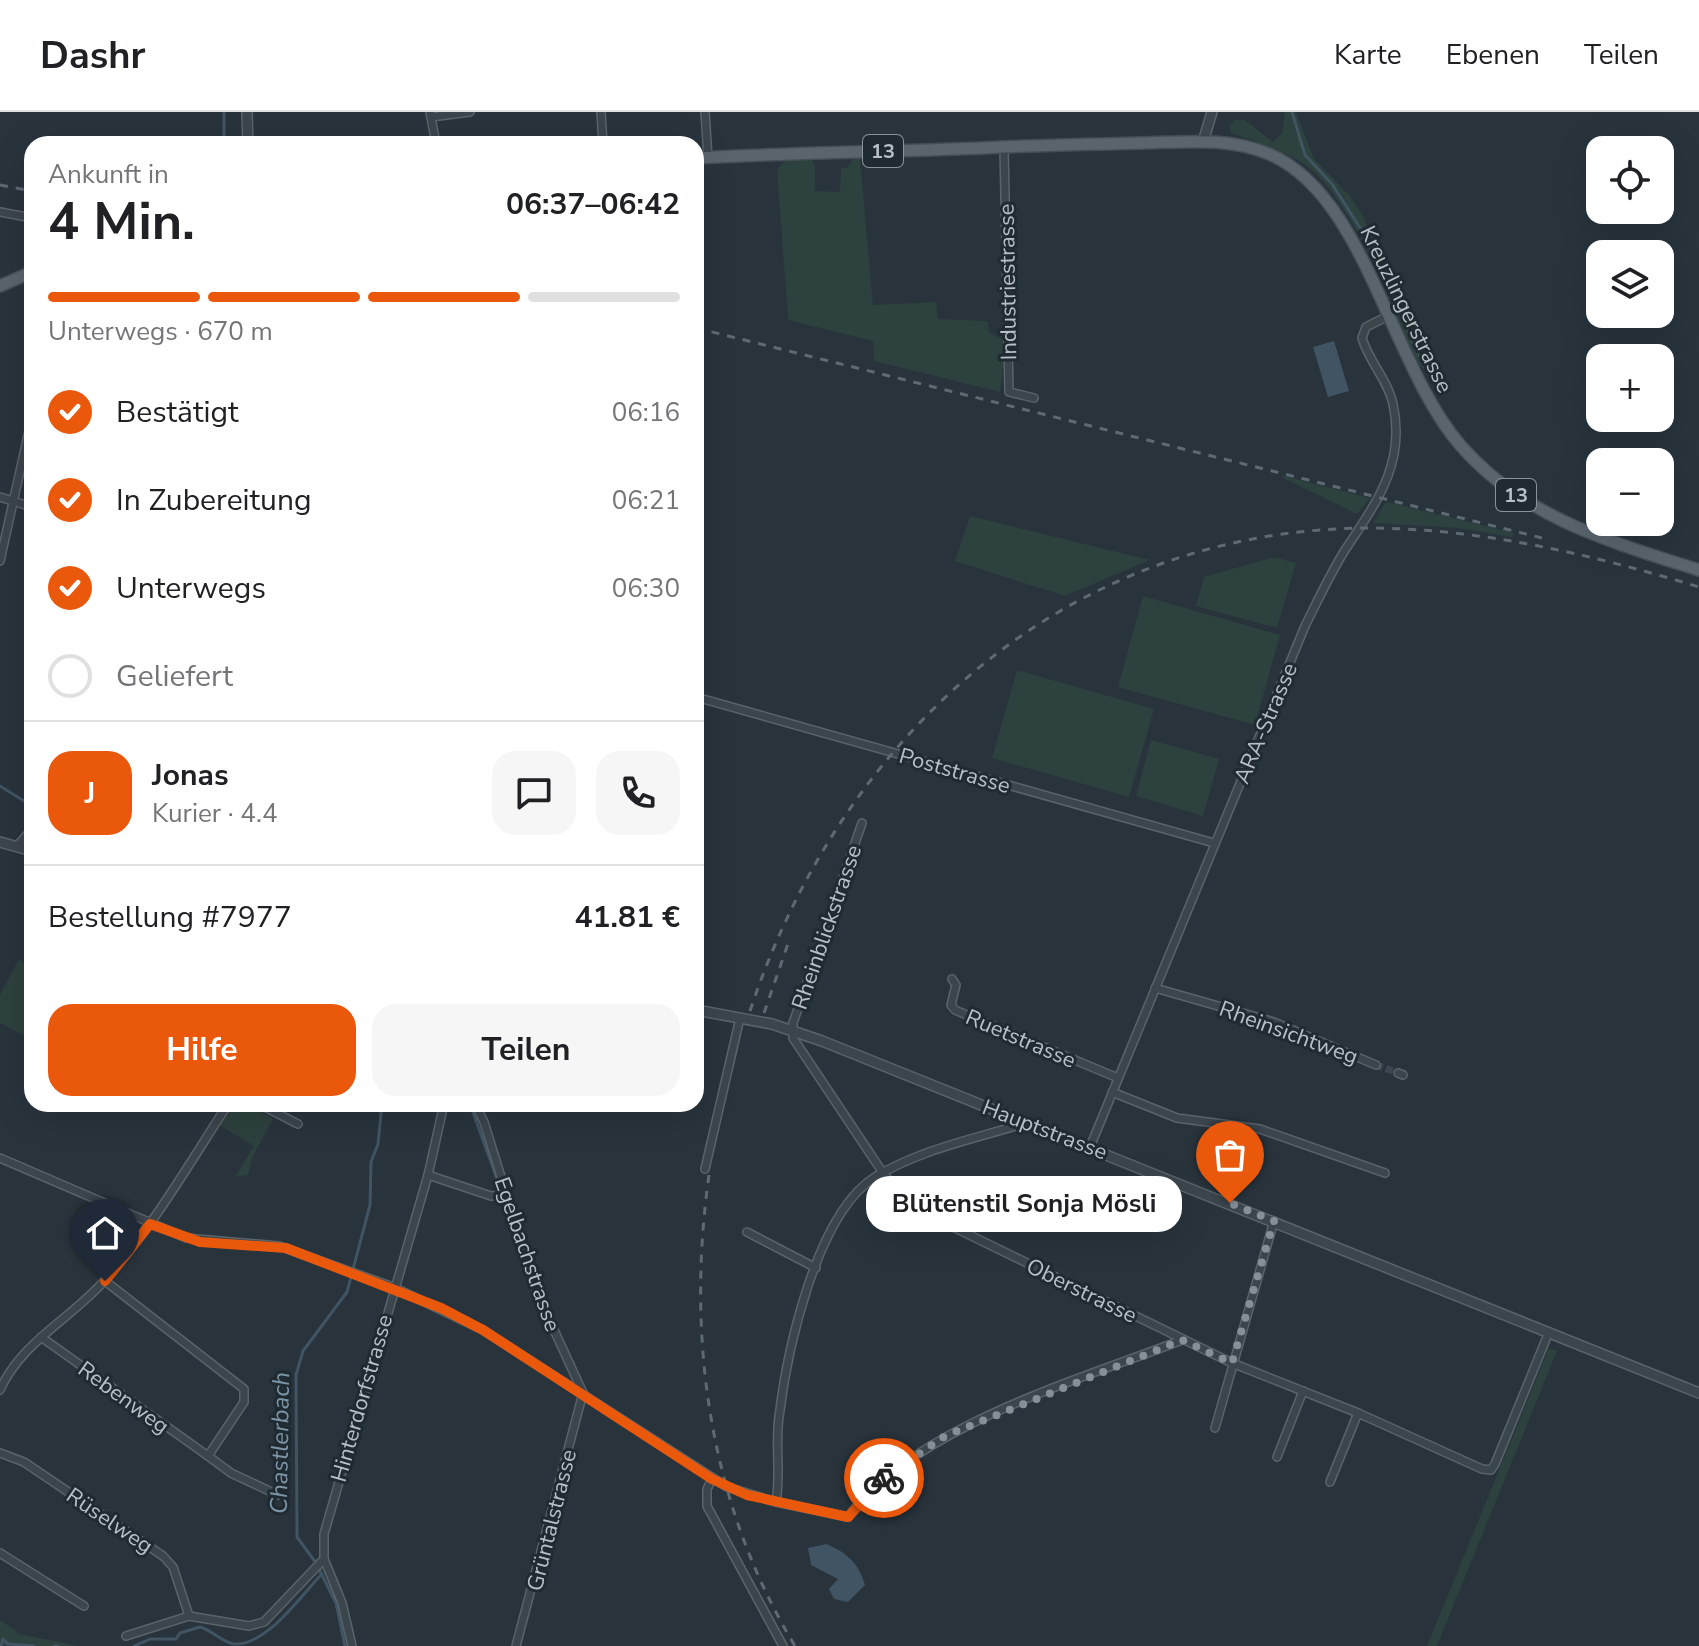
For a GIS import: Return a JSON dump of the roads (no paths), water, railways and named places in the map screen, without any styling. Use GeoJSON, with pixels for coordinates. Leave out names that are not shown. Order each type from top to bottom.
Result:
{"type":"FeatureCollection","features":[{"type":"Feature","properties":{"kind":"main road","name":"13"},"geometry":{"type":"LineString","coordinates":[[704,158],[1085,142],[1203,142]]}},
{"type":"Feature","properties":{"kind":"main road","name":"Kreuzlingerstrasse"},"geometry":{"type":"LineString","coordinates":[[1203,142],[1241,145],[1270,154],[1313,183],[1344,223],[1386,317],[1436,415],[1462,447],[1498,482],[1570,526],[1699,570]]}},
{"type":"Feature","properties":{"kind":"main road"},"geometry":{"type":"LineString","coordinates":[[0,286],[24,276]]}},
{"type":"Feature","properties":{"kind":"street"},"geometry":{"type":"LineString","coordinates":[[247,112],[248,136]]}},
{"type":"Feature","properties":{"kind":"street"},"geometry":{"type":"LineString","coordinates":[[435,136],[431,115],[470,112]]}},
{"type":"Feature","properties":{"kind":"street"},"geometry":{"type":"LineString","coordinates":[[601,112],[602,136]]}},
{"type":"Feature","properties":{"kind":"street"},"geometry":{"type":"LineString","coordinates":[[703,136],[705,112]]}},
{"type":"Feature","properties":{"kind":"street"},"geometry":{"type":"LineString","coordinates":[[1203,142],[1212,112]]}},
{"type":"Feature","properties":{"kind":"street","name":"Industriestrasse"},"geometry":{"type":"LineString","coordinates":[[1004,147],[1011,340],[1007,384],[1009,392],[1034,398]]}},
{"type":"Feature","properties":{"kind":"street"},"geometry":{"type":"LineString","coordinates":[[0,212],[24,216]]}},
{"type":"Feature","properties":{"kind":"street","name":"ARA-Strasse"},"geometry":{"type":"LineString","coordinates":[[1090,1147],[1214,843],[1326,581],[1388,482],[1397,440],[1396,422],[1388,387],[1362,338],[1366,327],[1386,317]]}},
{"type":"Feature","properties":{"kind":"street"},"geometry":{"type":"LineString","coordinates":[[0,561],[24,453]]}},
{"type":"Feature","properties":{"kind":"street"},"geometry":{"type":"LineString","coordinates":[[0,497],[24,505]]}},
{"type":"Feature","properties":{"kind":"street","name":"Poststrasse"},"geometry":{"type":"LineString","coordinates":[[704,699],[1214,843]]}},
{"type":"Feature","properties":{"kind":"street","name":"Rheinblickstrasse"},"geometry":{"type":"LineString","coordinates":[[793,1031],[862,823]]}},
{"type":"Feature","properties":{"kind":"street"},"geometry":{"type":"LineString","coordinates":[[17,846],[24,838]]}},
{"type":"Feature","properties":{"kind":"street"},"geometry":{"type":"LineString","coordinates":[[0,842],[24,848]]}},
{"type":"Feature","properties":{"kind":"street","name":"Ruetstrasse"},"geometry":{"type":"LineString","coordinates":[[952,979],[956,985],[951,1005],[955,1010],[1118,1078]]}},
{"type":"Feature","properties":{"kind":"street","name":"Rheinsichtweg"},"geometry":{"type":"LineString","coordinates":[[1155,988],[1274,1022],[1376,1065]]}},
{"type":"Feature","properties":{"kind":"street","name":"Hauptstrasse"},"geometry":{"type":"LineString","coordinates":[[704,1011],[793,1031],[1090,1147],[1699,1393]]}},
{"type":"Feature","properties":{"kind":"street"},"geometry":{"type":"LineString","coordinates":[[705,1169],[740,1018]]}},
{"type":"Feature","properties":{"kind":"street","name":"Oberstrasse"},"geometry":{"type":"LineString","coordinates":[[793,1031],[795,1045],[883,1173],[915,1209],[1232,1363],[1358,1413],[1482,1469],[1491,1470],[1549,1332]]}},
{"type":"Feature","properties":{"kind":"street"},"geometry":{"type":"LineString","coordinates":[[1112,1092],[1177,1118],[1260,1129],[1385,1173]]}},
{"type":"Feature","properties":{"kind":"street"},"geometry":{"type":"LineString","coordinates":[[0,1390],[11,1371],[41,1337],[105,1281],[150,1224],[223,1112]]}},
{"type":"Feature","properties":{"kind":"street"},"geometry":{"type":"LineString","coordinates":[[275,1112],[298,1124]]}},
{"type":"Feature","properties":{"kind":"street","name":"Hinterdorfstrasse"},"geometry":{"type":"LineString","coordinates":[[352,1646],[342,1603],[320,1564],[324,1534],[393,1287],[428,1175],[442,1112]]}},
{"type":"Feature","properties":{"kind":"street","name":"Egelbachstrasse"},"geometry":{"type":"LineString","coordinates":[[479,1112],[537,1293],[583,1393]]}},
{"type":"Feature","properties":{"kind":"street"},"geometry":{"type":"LineString","coordinates":[[776,1502],[776,1435],[788,1350],[816,1268],[842,1214],[870,1181],[883,1173],[958,1141],[1027,1122]]}},
{"type":"Feature","properties":{"kind":"street"},"geometry":{"type":"LineString","coordinates":[[0,1158],[150,1224],[200,1242],[279,1246],[393,1287],[483,1330],[712,1479],[747,1495],[848,1517],[859,1501],[896,1468],[945,1436],[1182,1340]]}},
{"type":"Feature","properties":{"kind":"street"},"geometry":{"type":"LineString","coordinates":[[428,1175],[491,1196],[507,1195]]}},
{"type":"Feature","properties":{"kind":"street"},"geometry":{"type":"LineString","coordinates":[[1215,1428],[1274,1221]]}},
{"type":"Feature","properties":{"kind":"street"},"geometry":{"type":"LineString","coordinates":[[747,1232],[816,1268]]}},
{"type":"Feature","properties":{"kind":"street"},"geometry":{"type":"LineString","coordinates":[[105,1281],[244,1389],[244,1402],[208,1456]]}},
{"type":"Feature","properties":{"kind":"street","name":"Rebenweg"},"geometry":{"type":"LineString","coordinates":[[41,1337],[231,1473],[278,1495]]}},
{"type":"Feature","properties":{"kind":"street"},"geometry":{"type":"LineString","coordinates":[[1277,1457],[1303,1391]]}},
{"type":"Feature","properties":{"kind":"street","name":"Grüntalstrasse"},"geometry":{"type":"LineString","coordinates":[[516,1646],[583,1393]]}},
{"type":"Feature","properties":{"kind":"street"},"geometry":{"type":"LineString","coordinates":[[1330,1482],[1358,1413]]}},
{"type":"Feature","properties":{"kind":"street","name":"Rüselweg"},"geometry":{"type":"LineString","coordinates":[[0,1453],[24,1462],[163,1556],[173,1567],[189,1616]]}},
{"type":"Feature","properties":{"kind":"street"},"geometry":{"type":"LineString","coordinates":[[712,1479],[707,1489],[707,1506],[783,1646]]}},
{"type":"Feature","properties":{"kind":"street"},"geometry":{"type":"LineString","coordinates":[[0,1553],[84,1606]]}},
{"type":"Feature","properties":{"kind":"street"},"geometry":{"type":"LineString","coordinates":[[126,1636],[189,1616],[202,1615],[236,1625],[264,1622],[320,1564]]}},
{"type":"Feature","properties":{"kind":"water"},"geometry":{"type":"Polygon","coordinates":[[[1334,341],[1349,391],[1328,397],[1313,347],[1334,341]]]}},
{"type":"Feature","properties":{"kind":"water"},"geometry":{"type":"Polygon","coordinates":[[[826,1544],[851,1559],[862,1577],[865,1585],[848,1602],[834,1599],[829,1589],[838,1579],[811,1565],[808,1548],[826,1544]]]}},
{"type":"Feature","properties":{"kind":"waterway"},"geometry":{"type":"LineString","coordinates":[[224,112],[224,136]]}},
{"type":"Feature","properties":{"kind":"waterway"},"geometry":{"type":"LineString","coordinates":[[1292,112],[1305,155],[1332,184],[1364,234],[1424,366]]}},
{"type":"Feature","properties":{"kind":"waterway"},"geometry":{"type":"LineString","coordinates":[[0,786],[24,801]]}},
{"type":"Feature","properties":{"kind":"waterway","name":"Chastlerbach"},"geometry":{"type":"LineString","coordinates":[[345,1646],[336,1603],[316,1563],[297,1537],[296,1375],[303,1351],[347,1292],[370,1205],[371,1162],[378,1144],[381,1112]]}},
{"type":"Feature","properties":{"kind":"waterway"},"geometry":{"type":"LineString","coordinates":[[473,1112],[500,1187]]}},
{"type":"Feature","properties":{"kind":"waterway"},"geometry":{"type":"LineString","coordinates":[[134,1646],[150,1639],[176,1639],[180,1633],[200,1627],[229,1643],[246,1642],[271,1628],[322,1574]]}},
{"type":"Feature","properties":{"kind":"waterway"},"geometry":{"type":"LineString","coordinates":[[1,1646],[3,1639],[8,1644],[34,1646]]}},
{"type":"Feature","properties":{"kind":"tunnel"},"geometry":{"type":"LineString","coordinates":[[1376,1065],[1398,1073]]}},
{"type":"Feature","properties":{"kind":"railway"},"geometry":{"type":"LineString","coordinates":[[0,185],[24,190]]}},
{"type":"Feature","properties":{"kind":"railway"},"geometry":{"type":"LineString","coordinates":[[704,330],[1542,538]]}},
{"type":"Feature","properties":{"kind":"railway"},"geometry":{"type":"LineString","coordinates":[[750,1011],[791,910],[844,818],[908,736],[982,665],[1067,607],[1161,564],[1263,537],[1373,528],[1456,533],[1538,546],[1619,564],[1699,587]]}},
{"type":"Feature","properties":{"kind":"railway"},"geometry":{"type":"LineString","coordinates":[[764,1013],[790,938]]}},
{"type":"Feature","properties":{"kind":"railway"},"geometry":{"type":"LineString","coordinates":[[709,1175],[701,1297],[703,1358],[711,1418],[724,1478],[742,1535],[766,1592],[795,1646]]}},
{"type":"Feature","properties":{"kind":"place","name":"Blütenstil Sonja Mösli"},"geometry":{"type":"Point","coordinates":[1230,1203]}}]}
